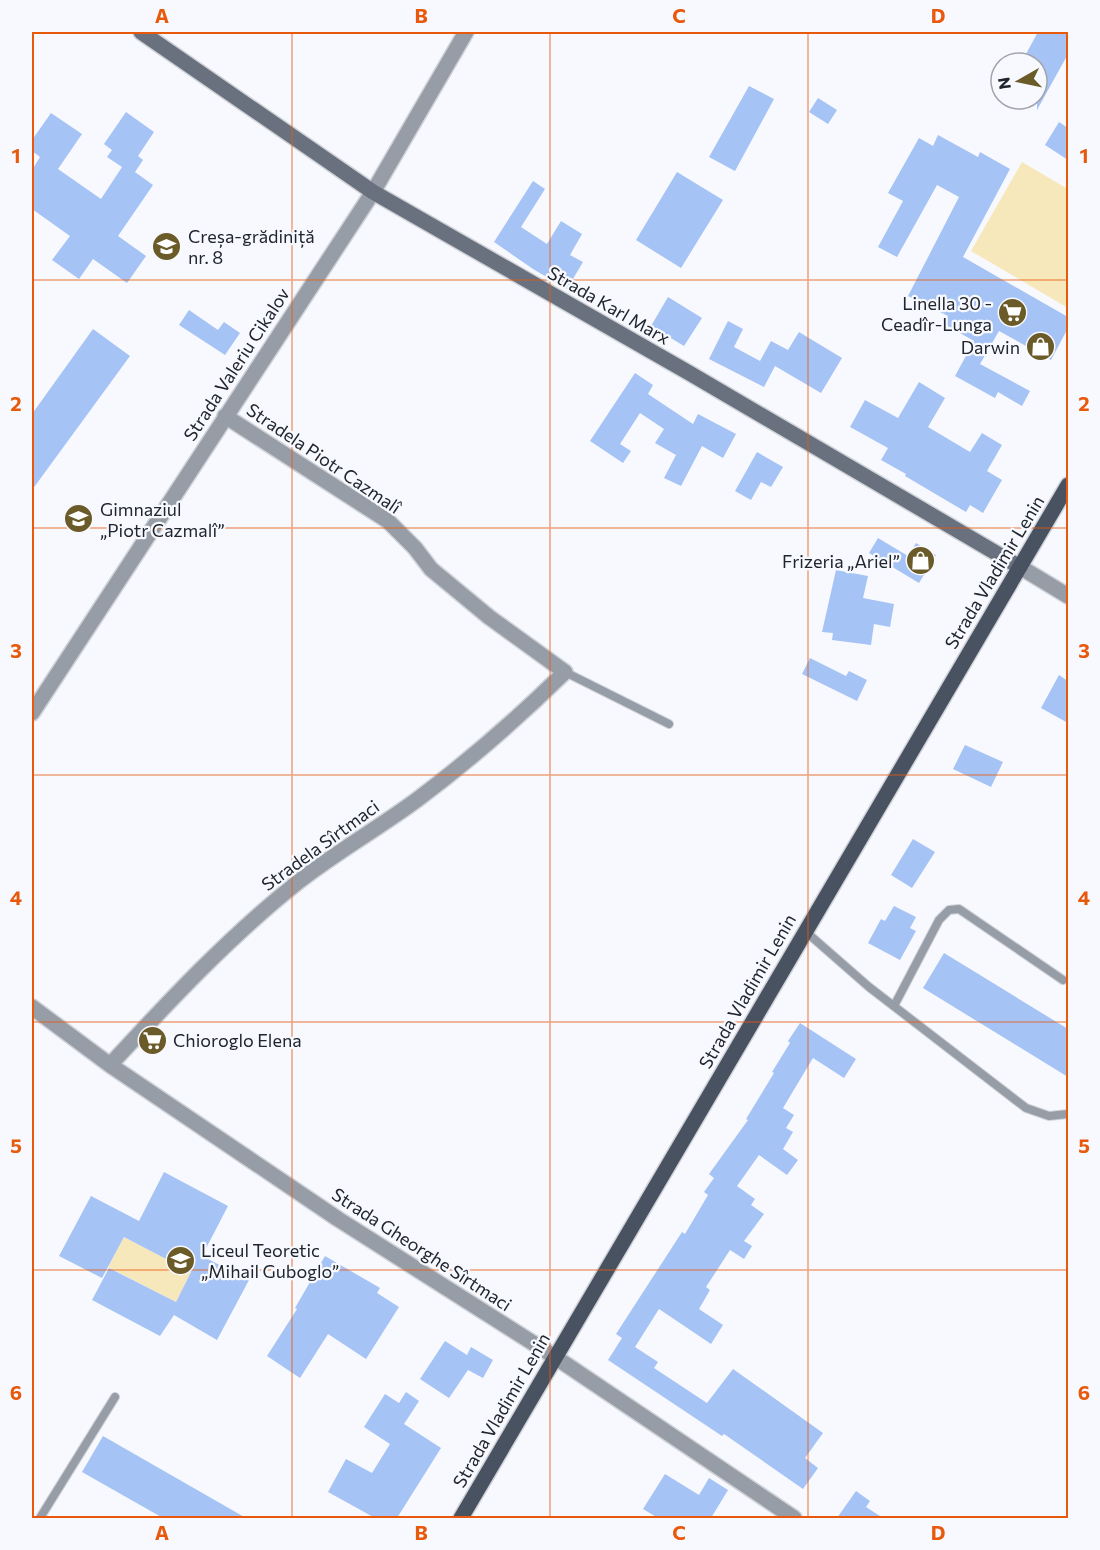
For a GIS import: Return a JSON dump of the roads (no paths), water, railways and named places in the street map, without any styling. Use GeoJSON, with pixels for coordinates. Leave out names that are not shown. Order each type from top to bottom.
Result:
{"type":"FeatureCollection","features":[{"type":"Feature","properties":{"kind":"main road","name":"Strada Vladimir Lenin"},"geometry":{"type":"LineString","coordinates":[[461,1518],[1068,484]]}},
{"type":"Feature","properties":{"kind":"street","name":"Strada Karl Marx"},"geometry":{"type":"LineString","coordinates":[[141,32],[373,192],[1068,596]]}},
{"type":"Feature","properties":{"kind":"street","name":"Strada Valeriu Cikalov"},"geometry":{"type":"LineString","coordinates":[[32,713],[373,192],[466,32]]}},
{"type":"Feature","properties":{"kind":"street","name":"Stradela Piotr Cazmalî"},"geometry":{"type":"LineString","coordinates":[[225,416],[388,520],[415,548],[431,569],[489,617],[565,672]]}},
{"type":"Feature","properties":{"kind":"street","name":"Stradela Sîrtmaci"},"geometry":{"type":"LineString","coordinates":[[110,1065],[178,991],[260,913],[301,879],[418,799],[516,719],[565,672]]}},
{"type":"Feature","properties":{"kind":"street","name":"Strada Gheorghe Sîrtmaci"},"geometry":{"type":"LineString","coordinates":[[32,1007],[110,1065],[338,1219],[555,1357],[794,1518]]}},
{"type":"Feature","properties":{"kind":"lane"},"geometry":{"type":"LineString","coordinates":[[565,672],[669,724]]}},
{"type":"Feature","properties":{"kind":"lane"},"geometry":{"type":"LineString","coordinates":[[894,1006],[939,920],[949,909],[959,909],[1063,980]]}},
{"type":"Feature","properties":{"kind":"lane"},"geometry":{"type":"LineString","coordinates":[[805,931],[894,1006],[1026,1108],[1049,1116],[1068,1114]]}},
{"type":"Feature","properties":{"kind":"lane"},"geometry":{"type":"LineString","coordinates":[[40,1518],[115,1396]]}},
{"type":"Feature","properties":{"kind":"place","name":"Creșa-grădiniță nr. 8"},"geometry":{"type":"Point","coordinates":[167,246]}},
{"type":"Feature","properties":{"kind":"place","name":"Linella 30 - Ceadîr-Lunga"},"geometry":{"type":"Point","coordinates":[1013,313]}},
{"type":"Feature","properties":{"kind":"place","name":"Darwin"},"geometry":{"type":"Point","coordinates":[1041,347]}},
{"type":"Feature","properties":{"kind":"place","name":"Gimnaziul „Piotr Cazmalî”"},"geometry":{"type":"Point","coordinates":[79,519]}},
{"type":"Feature","properties":{"kind":"place","name":"Frizeria „Ariel”"},"geometry":{"type":"Point","coordinates":[921,561]}},
{"type":"Feature","properties":{"kind":"place","name":"Chioroglo Elena"},"geometry":{"type":"Point","coordinates":[152,1040]}},
{"type":"Feature","properties":{"kind":"place","name":"Liceul Teoretic „Mihail Guboglo”"},"geometry":{"type":"Point","coordinates":[180,1260]}}]}
